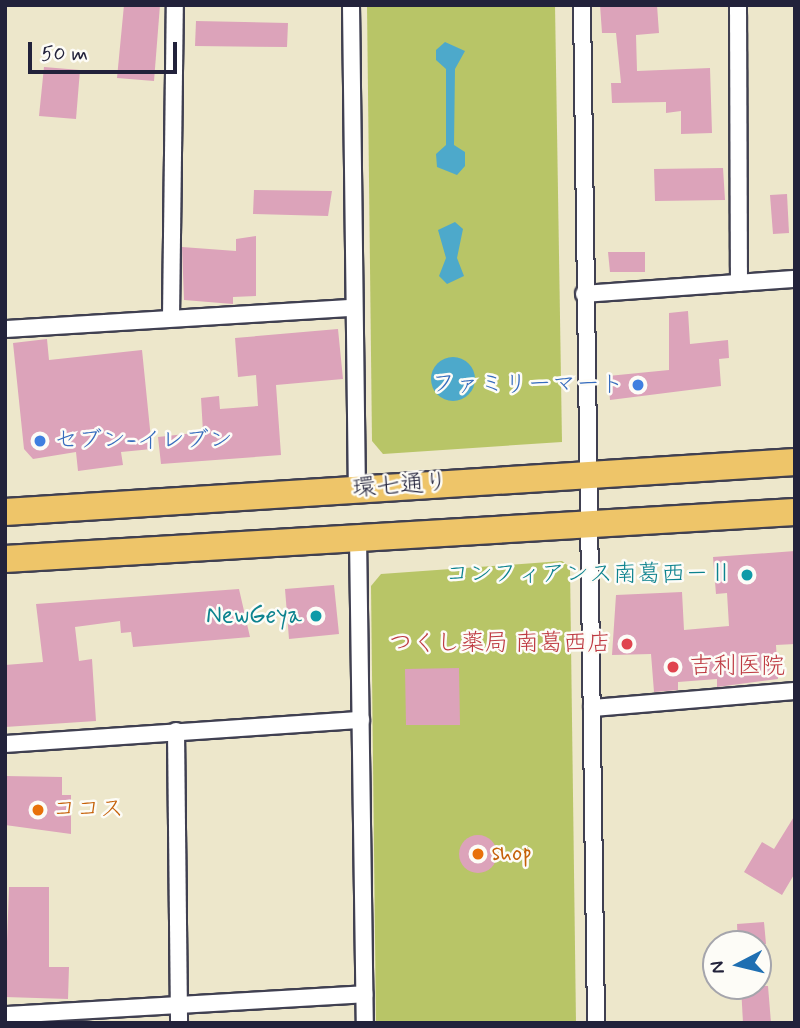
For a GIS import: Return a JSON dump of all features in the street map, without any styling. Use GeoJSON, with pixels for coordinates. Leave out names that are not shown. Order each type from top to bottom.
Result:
{"type":"FeatureCollection","features":[{"type":"Feature","properties":{"kind":"main road","name":"環七通り"},"geometry":{"type":"LineString","coordinates":[[5,512],[795,462]]}},
{"type":"Feature","properties":{"kind":"main road","name":"環七通り"},"geometry":{"type":"LineString","coordinates":[[5,559],[795,512]]}},
{"type":"Feature","properties":{"kind":"street"},"geometry":{"type":"LineString","coordinates":[[171,318],[175,5]]}},
{"type":"Feature","properties":{"kind":"street"},"geometry":{"type":"LineString","coordinates":[[351,5],[357,489]]}},
{"type":"Feature","properties":{"kind":"street"},"geometry":{"type":"LineString","coordinates":[[582,5],[586,474],[596,1023]]}},
{"type":"Feature","properties":{"kind":"street"},"geometry":{"type":"LineString","coordinates":[[738,5],[739,283]]}},
{"type":"Feature","properties":{"kind":"street"},"geometry":{"type":"LineString","coordinates":[[584,294],[795,279]]}},
{"type":"Feature","properties":{"kind":"street"},"geometry":{"type":"LineString","coordinates":[[5,329],[353,308]]}},
{"type":"Feature","properties":{"kind":"street"},"geometry":{"type":"LineString","coordinates":[[358,537],[365,1023]]}},
{"type":"Feature","properties":{"kind":"street"},"geometry":{"type":"LineString","coordinates":[[592,708],[795,691]]}},
{"type":"Feature","properties":{"kind":"street"},"geometry":{"type":"LineString","coordinates":[[5,744],[361,720]]}},
{"type":"Feature","properties":{"kind":"street"},"geometry":{"type":"LineString","coordinates":[[176,732],[179,1023]]}},
{"type":"Feature","properties":{"kind":"street"},"geometry":{"type":"LineString","coordinates":[[5,1016],[364,994]]}},
{"type":"Feature","properties":{"kind":"green space"},"geometry":{"type":"Polygon","coordinates":[[[367,5],[555,5],[562,442],[383,454],[372,441],[367,5]]]}},
{"type":"Feature","properties":{"kind":"green space"},"geometry":{"type":"Polygon","coordinates":[[[562,561],[570,567],[576,1023],[376,1023],[371,586],[381,574],[562,561]]]}},
{"type":"Feature","properties":{"kind":"water"},"geometry":{"type":"Polygon","coordinates":[[[445,42],[465,51],[455,69],[454,145],[465,152],[465,166],[457,175],[437,167],[436,154],[446,145],[446,69],[436,60],[436,50],[445,42]]]}},
{"type":"Feature","properties":{"kind":"water"},"geometry":{"type":"Polygon","coordinates":[[[455,222],[463,229],[457,258],[464,276],[447,284],[439,276],[446,258],[438,230],[455,222]]]}},
{"type":"Feature","properties":{"kind":"water"},"geometry":{"type":"Polygon","coordinates":[[[453,357],[462,358],[469,363],[474,370],[474,388],[469,395],[462,400],[453,401],[444,400],[437,395],[432,388],[431,379],[432,370],[437,363],[444,358],[453,357]]]}},
{"type":"Feature","properties":{"kind":"building"},"geometry":{"type":"Polygon","coordinates":[[[124,5],[160,5],[154,81],[117,78],[124,5]]]}},
{"type":"Feature","properties":{"kind":"building"},"geometry":{"type":"Polygon","coordinates":[[[600,5],[657,5],[659,33],[636,35],[637,71],[710,68],[712,133],[681,134],[681,111],[666,113],[666,102],[612,103],[611,83],[621,83],[616,33],[602,33],[600,5]]]}},
{"type":"Feature","properties":{"kind":"building"},"geometry":{"type":"Polygon","coordinates":[[[196,21],[288,23],[287,47],[195,46],[196,21]]]}},
{"type":"Feature","properties":{"kind":"building"},"geometry":{"type":"Polygon","coordinates":[[[44,67],[80,70],[76,119],[39,116],[44,67]]]}},
{"type":"Feature","properties":{"kind":"building"},"geometry":{"type":"Polygon","coordinates":[[[723,168],[725,200],[655,201],[654,169],[723,168]]]}},
{"type":"Feature","properties":{"kind":"building"},"geometry":{"type":"Polygon","coordinates":[[[254,190],[332,191],[328,216],[253,214],[254,190]]]}},
{"type":"Feature","properties":{"kind":"building"},"geometry":{"type":"Polygon","coordinates":[[[787,194],[789,233],[773,234],[770,195],[787,194]]]}},
{"type":"Feature","properties":{"kind":"building"},"geometry":{"type":"Polygon","coordinates":[[[256,236],[256,296],[233,297],[233,304],[184,300],[182,247],[236,251],[236,239],[256,236]]]}},
{"type":"Feature","properties":{"kind":"building"},"geometry":{"type":"Polygon","coordinates":[[[608,252],[645,252],[645,272],[610,272],[608,252]]]}},
{"type":"Feature","properties":{"kind":"building"},"geometry":{"type":"Polygon","coordinates":[[[688,311],[690,344],[728,340],[729,358],[719,359],[721,386],[610,400],[608,376],[669,370],[669,313],[688,311]]]}},
{"type":"Feature","properties":{"kind":"building"},"geometry":{"type":"Polygon","coordinates":[[[338,329],[343,379],[276,385],[281,455],[161,464],[158,437],[203,432],[201,398],[219,396],[220,409],[258,406],[256,375],[238,377],[235,338],[338,329]]]}},
{"type":"Feature","properties":{"kind":"building"},"geometry":{"type":"Polygon","coordinates":[[[47,339],[49,360],[142,350],[152,449],[121,452],[123,465],[78,471],[76,452],[33,459],[24,449],[13,343],[47,339]]]}},
{"type":"Feature","properties":{"kind":"building"},"geometry":{"type":"Polygon","coordinates":[[[795,551],[795,644],[776,645],[778,679],[717,687],[717,679],[678,682],[678,690],[654,692],[651,654],[612,655],[616,595],[682,592],[684,630],[729,626],[727,593],[716,594],[713,557],[795,551]]]}},
{"type":"Feature","properties":{"kind":"building","name":"NewGeya"},"geometry":{"type":"Polygon","coordinates":[[[334,585],[339,634],[289,639],[285,589],[334,585]]]}},
{"type":"Feature","properties":{"kind":"building"},"geometry":{"type":"Polygon","coordinates":[[[239,589],[250,637],[133,647],[131,632],[121,633],[120,621],[75,627],[79,661],[92,659],[96,721],[5,727],[5,665],[43,662],[36,604],[239,589]]]}},
{"type":"Feature","properties":{"kind":"building"},"geometry":{"type":"Polygon","coordinates":[[[459,668],[460,725],[406,725],[405,669],[459,668]]]}},
{"type":"Feature","properties":{"kind":"building","name":"ココス"},"geometry":{"type":"Polygon","coordinates":[[[5,776],[62,777],[62,795],[71,795],[71,834],[5,825],[5,776]]]}},
{"type":"Feature","properties":{"kind":"building"},"geometry":{"type":"Polygon","coordinates":[[[795,815],[795,873],[782,895],[744,872],[762,842],[774,849],[795,815]]]}},
{"type":"Feature","properties":{"kind":"building","name":"shop"},"geometry":{"type":"Polygon","coordinates":[[[478,835],[491,841],[497,854],[491,867],[478,873],[465,867],[459,854],[465,841],[478,835]]]}},
{"type":"Feature","properties":{"kind":"building"},"geometry":{"type":"Polygon","coordinates":[[[9,887],[49,887],[49,967],[69,967],[68,999],[5,997],[9,887]]]}},
{"type":"Feature","properties":{"kind":"building"},"geometry":{"type":"Polygon","coordinates":[[[764,922],[765,930],[737,930],[737,924],[764,922]]]}},
{"type":"Feature","properties":{"kind":"building"},"geometry":{"type":"Polygon","coordinates":[[[742,1000],[769,1000],[771,1023],[743,1023],[742,1000]]]}},
{"type":"Feature","properties":{"kind":"place","name":"ファミリーマート"},"geometry":{"type":"Point","coordinates":[638,385]}},
{"type":"Feature","properties":{"kind":"place","name":"セブン-イレブン"},"geometry":{"type":"Point","coordinates":[40,441]}},
{"type":"Feature","properties":{"kind":"place","name":"コンフィアンス南葛西－Ⅱ"},"geometry":{"type":"Point","coordinates":[747,575]}},
{"type":"Feature","properties":{"kind":"place","name":"NewGeya"},"geometry":{"type":"Point","coordinates":[316,616]}},
{"type":"Feature","properties":{"kind":"place","name":"つくし薬局 南葛西店"},"geometry":{"type":"Point","coordinates":[627,644]}},
{"type":"Feature","properties":{"kind":"place","name":"吉利医院"},"geometry":{"type":"Point","coordinates":[673,667]}},
{"type":"Feature","properties":{"kind":"place","name":"ココス"},"geometry":{"type":"Point","coordinates":[38,810]}},
{"type":"Feature","properties":{"kind":"place","name":"shop"},"geometry":{"type":"Point","coordinates":[478,854]}}]}
